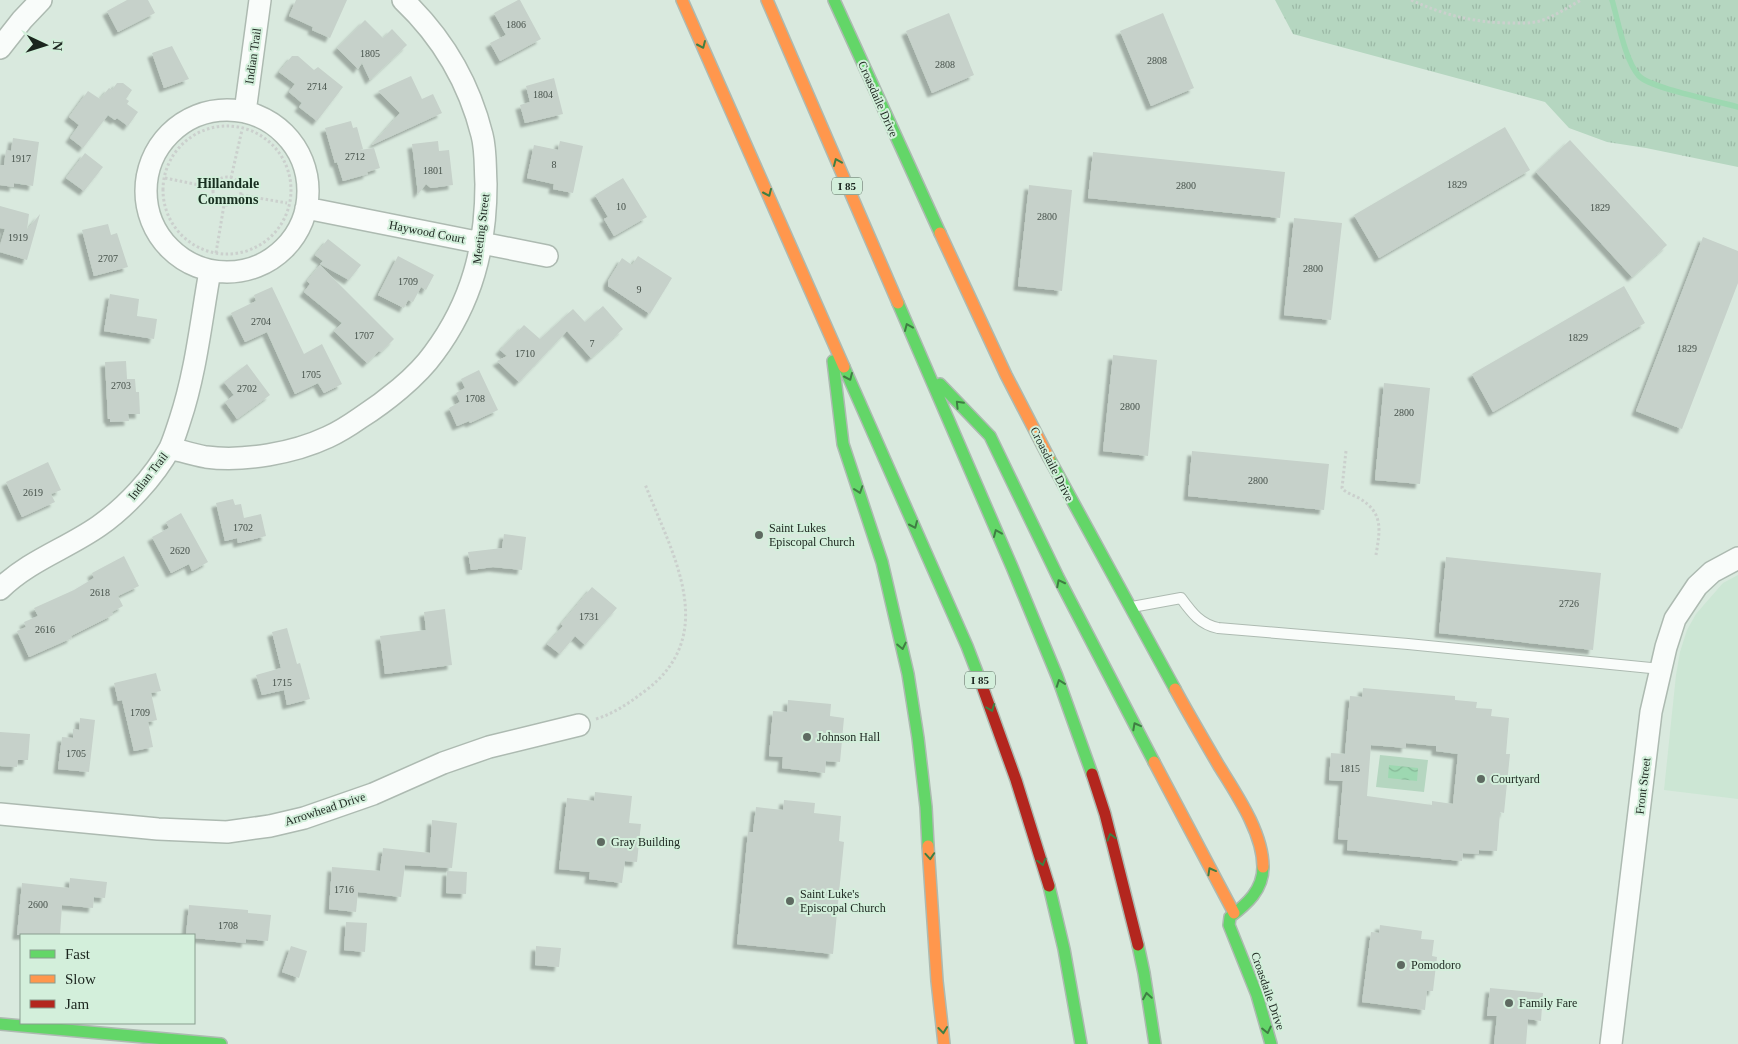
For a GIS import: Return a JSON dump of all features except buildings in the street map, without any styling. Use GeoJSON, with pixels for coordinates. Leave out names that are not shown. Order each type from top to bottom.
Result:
{"type":"FeatureCollection","features":[{"type":"Feature","properties":{"kind":"main road","name":"I 85"},"geometry":{"type":"LineString","coordinates":[[682,0],[967,646],[1003,739],[1040,853],[1057,916],[1070,974],[1081,1044]]}},
{"type":"Feature","properties":{"kind":"main road","name":"I 85"},"geometry":{"type":"LineString","coordinates":[[767,0],[1057,676],[1084,748],[1105,814],[1125,890],[1144,973],[1155,1044]]}},
{"type":"Feature","properties":{"kind":"main road","name":"Croasdaile Drive"},"geometry":{"type":"LineString","coordinates":[[834,0],[998,359],[1076,511],[1184,706],[1238,797],[1257,836],[1263,858],[1263,876],[1254,896],[1234,913],[1229,920],[1232,935],[1251,979],[1264,1016],[1271,1044]]}},
{"type":"Feature","properties":{"kind":"main road"},"geometry":{"type":"LineString","coordinates":[[829,332],[843,444],[882,562],[908,674],[917,729],[926,807],[937,981],[944,1044]]}},
{"type":"Feature","properties":{"kind":"main road"},"geometry":{"type":"LineString","coordinates":[[927,372],[990,436],[1062,585],[1200,851],[1242,926]]}},
{"type":"Feature","properties":{"kind":"main road"},"geometry":{"type":"LineString","coordinates":[[930,1022],[937,981]]}},
{"type":"Feature","properties":{"kind":"main road"},"geometry":{"type":"LineString","coordinates":[[0,1024],[222,1044]]}},
{"type":"Feature","properties":{"kind":"street"},"geometry":{"type":"LineString","coordinates":[[0,48],[41,0]]}},
{"type":"Feature","properties":{"kind":"street","name":"Indian Trail"},"geometry":{"type":"LineString","coordinates":[[244,120],[260,0]]}},
{"type":"Feature","properties":{"kind":"street","name":"Meeting Street"},"geometry":{"type":"LineString","coordinates":[[170,448],[206,457],[229,458],[278,453],[328,437],[375,409],[404,385],[433,355],[453,324],[467,296],[476,270],[482,242],[486,204],[486,167],[482,137],[473,107],[458,70],[442,44],[416,12],[403,0]]}},
{"type":"Feature","properties":{"kind":"street"},"geometry":{"type":"LineString","coordinates":[[227,110],[244,120],[262,118],[278,128],[290,140],[300,156],[306,173],[308,191],[298,206],[301,226],[291,242],[263,264],[246,271],[235,272],[213,262],[193,265],[177,256],[164,243],[154,227],[148,210],[146,192],[148,174],[154,156],[176,128],[192,118],[209,112],[227,110]]}},
{"type":"Feature","properties":{"kind":"street","name":"Haywood Court"},"geometry":{"type":"LineString","coordinates":[[298,206],[547,256]]}},
{"type":"Feature","properties":{"kind":"street","name":"Indian Trail"},"geometry":{"type":"LineString","coordinates":[[0,589],[23,569],[98,527],[119,510],[141,488],[170,448],[190,385],[213,262]]}},
{"type":"Feature","properties":{"kind":"street","name":"Front Street"},"geometry":{"type":"LineString","coordinates":[[1611,1044],[1651,712],[1661,669],[1675,619],[1684,602],[1712,572],[1738,558]]}},
{"type":"Feature","properties":{"kind":"street","name":"Arrowhead Drive"},"geometry":{"type":"LineString","coordinates":[[0,814],[158,829],[217,832],[270,826],[325,811],[489,747],[579,725]]}},
{"type":"Feature","properties":{"kind":"lane"},"geometry":{"type":"LineString","coordinates":[[1130,608],[1182,598],[1195,617],[1208,626],[1218,628],[1418,645],[1661,669]]}},
{"type":"Feature","properties":{"kind":"path"},"geometry":{"type":"LineString","coordinates":[[1411,0],[1433,10],[1466,20],[1526,23],[1540,21],[1556,15],[1580,0]]}},
{"type":"Feature","properties":{"kind":"path"},"geometry":{"type":"LineString","coordinates":[[230,178],[244,120]]}},
{"type":"Feature","properties":{"kind":"path"},"geometry":{"type":"LineString","coordinates":[[213,262],[204,251],[186,240],[172,224],[164,205],[163,185],[169,163],[181,145],[199,132],[244,120]]}},
{"type":"Feature","properties":{"kind":"path"},"geometry":{"type":"LineString","coordinates":[[244,120],[279,151],[289,171],[292,192],[298,206]]}},
{"type":"Feature","properties":{"kind":"path"},"geometry":{"type":"LineString","coordinates":[[223,177],[230,178],[237,181],[240,185],[241,194],[237,202],[228,206],[216,200],[214,188],[223,177]]}},
{"type":"Feature","properties":{"kind":"path"},"geometry":{"type":"LineString","coordinates":[[165,178],[214,188]]}},
{"type":"Feature","properties":{"kind":"path"},"geometry":{"type":"LineString","coordinates":[[241,194],[298,206]]}},
{"type":"Feature","properties":{"kind":"path"},"geometry":{"type":"LineString","coordinates":[[213,262],[224,205]]}},
{"type":"Feature","properties":{"kind":"path"},"geometry":{"type":"LineString","coordinates":[[213,262],[224,255],[244,253],[263,244],[278,230],[288,212],[298,206]]}},
{"type":"Feature","properties":{"kind":"path"},"geometry":{"type":"LineString","coordinates":[[1346,451],[1342,488],[1361,499],[1376,514],[1380,522],[1376,555]]}},
{"type":"Feature","properties":{"kind":"path"},"geometry":{"type":"LineString","coordinates":[[579,725],[621,709],[657,682],[673,664],[683,638],[687,617],[683,584],[645,484]]}},
{"type":"Feature","properties":{"kind":"shaded area"},"geometry":{"type":"Polygon","coordinates":[[[1738,575],[1738,799],[1664,790],[1676,675],[1680,652],[1687,630],[1696,614],[1723,583],[1738,575]]]}},
{"type":"Feature","properties":{"kind":"green space"},"geometry":{"type":"Polygon","coordinates":[[[1275,0],[1738,0],[1738,167],[1607,142],[1569,128],[1545,102],[1293,34],[1275,0]]]}},
{"type":"Feature","properties":{"kind":"green space"},"geometry":{"type":"Polygon","coordinates":[[[1380,755],[1428,760],[1424,792],[1376,787],[1380,755]]]}},
{"type":"Feature","properties":{"kind":"water"},"geometry":{"type":"Polygon","coordinates":[[[1389,765],[1418,768],[1417,781],[1388,778],[1389,765]]]}},
{"type":"Feature","properties":{"kind":"waterway"},"geometry":{"type":"LineString","coordinates":[[1612,0],[1622,40],[1630,61],[1639,76],[1646,81],[1670,90],[1738,107]]}},
{"type":"Feature","properties":{"kind":"traffic: fast"},"geometry":{"type":"LineString","coordinates":[[834,0],[940,233]]}},
{"type":"Feature","properties":{"kind":"traffic: fast"},"geometry":{"type":"LineString","coordinates":[[898,303],[1057,676],[1092,774]]}},
{"type":"Feature","properties":{"kind":"traffic: fast"},"geometry":{"type":"LineString","coordinates":[[833,361],[843,444],[882,562],[908,674],[918,738],[926,807],[928,846]]}},
{"type":"Feature","properties":{"kind":"traffic: fast"},"geometry":{"type":"LineString","coordinates":[[844,367],[967,646],[980,680]]}},
{"type":"Feature","properties":{"kind":"traffic: fast"},"geometry":{"type":"LineString","coordinates":[[940,384],[990,436],[1058,577],[1154,762]]}},
{"type":"Feature","properties":{"kind":"traffic: fast"},"geometry":{"type":"LineString","coordinates":[[1049,458],[1175,689]]}},
{"type":"Feature","properties":{"kind":"traffic: fast"},"geometry":{"type":"LineString","coordinates":[[1263,867],[1257,890],[1248,902],[1230,917],[1229,925],[1257,995],[1271,1044]]}},
{"type":"Feature","properties":{"kind":"traffic: fast"},"geometry":{"type":"LineString","coordinates":[[1049,886],[1064,949],[1081,1044]]}},
{"type":"Feature","properties":{"kind":"traffic: fast"},"geometry":{"type":"LineString","coordinates":[[1138,945],[1155,1044]]}},
{"type":"Feature","properties":{"kind":"traffic: fast"},"geometry":{"type":"LineString","coordinates":[[0,1024],[221,1044]]}},
{"type":"Feature","properties":{"kind":"traffic: slow"},"geometry":{"type":"LineString","coordinates":[[682,0],[844,367]]}},
{"type":"Feature","properties":{"kind":"traffic: slow"},"geometry":{"type":"LineString","coordinates":[[767,0],[898,303]]}},
{"type":"Feature","properties":{"kind":"traffic: slow"},"geometry":{"type":"LineString","coordinates":[[940,233],[1006,375],[1049,458]]}},
{"type":"Feature","properties":{"kind":"traffic: slow"},"geometry":{"type":"LineString","coordinates":[[1175,689],[1248,815],[1259,841],[1263,867]]}},
{"type":"Feature","properties":{"kind":"traffic: slow"},"geometry":{"type":"LineString","coordinates":[[1154,762],[1234,913]]}},
{"type":"Feature","properties":{"kind":"traffic: slow"},"geometry":{"type":"LineString","coordinates":[[928,846],[937,981],[944,1044]]}},
{"type":"Feature","properties":{"kind":"traffic: jam"},"geometry":{"type":"LineString","coordinates":[[980,680],[1016,780],[1049,886]]}},
{"type":"Feature","properties":{"kind":"traffic: jam"},"geometry":{"type":"LineString","coordinates":[[1092,774],[1105,814],[1138,945]]}},
{"type":"Feature","properties":{"kind":"place","name":"Saint Lukes Episcopal Church"},"geometry":{"type":"Point","coordinates":[759,535]}},
{"type":"Feature","properties":{"kind":"place","name":"Johnson Hall"},"geometry":{"type":"Point","coordinates":[807,737]}},
{"type":"Feature","properties":{"kind":"place","name":"Courtyard"},"geometry":{"type":"Point","coordinates":[1481,779]}},
{"type":"Feature","properties":{"kind":"place","name":"Gray Building"},"geometry":{"type":"Point","coordinates":[601,842]}},
{"type":"Feature","properties":{"kind":"place","name":"Saint Luke's Episcopal Church"},"geometry":{"type":"Point","coordinates":[790,901]}},
{"type":"Feature","properties":{"kind":"place","name":"Pomodoro"},"geometry":{"type":"Point","coordinates":[1401,965]}},
{"type":"Feature","properties":{"kind":"place","name":"Family Fare"},"geometry":{"type":"Point","coordinates":[1509,1003]}},
{"type":"Feature","properties":{"kind":"district","name":"Hillandale Commons"},"geometry":{"type":"Point","coordinates":[228,192]}}]}
